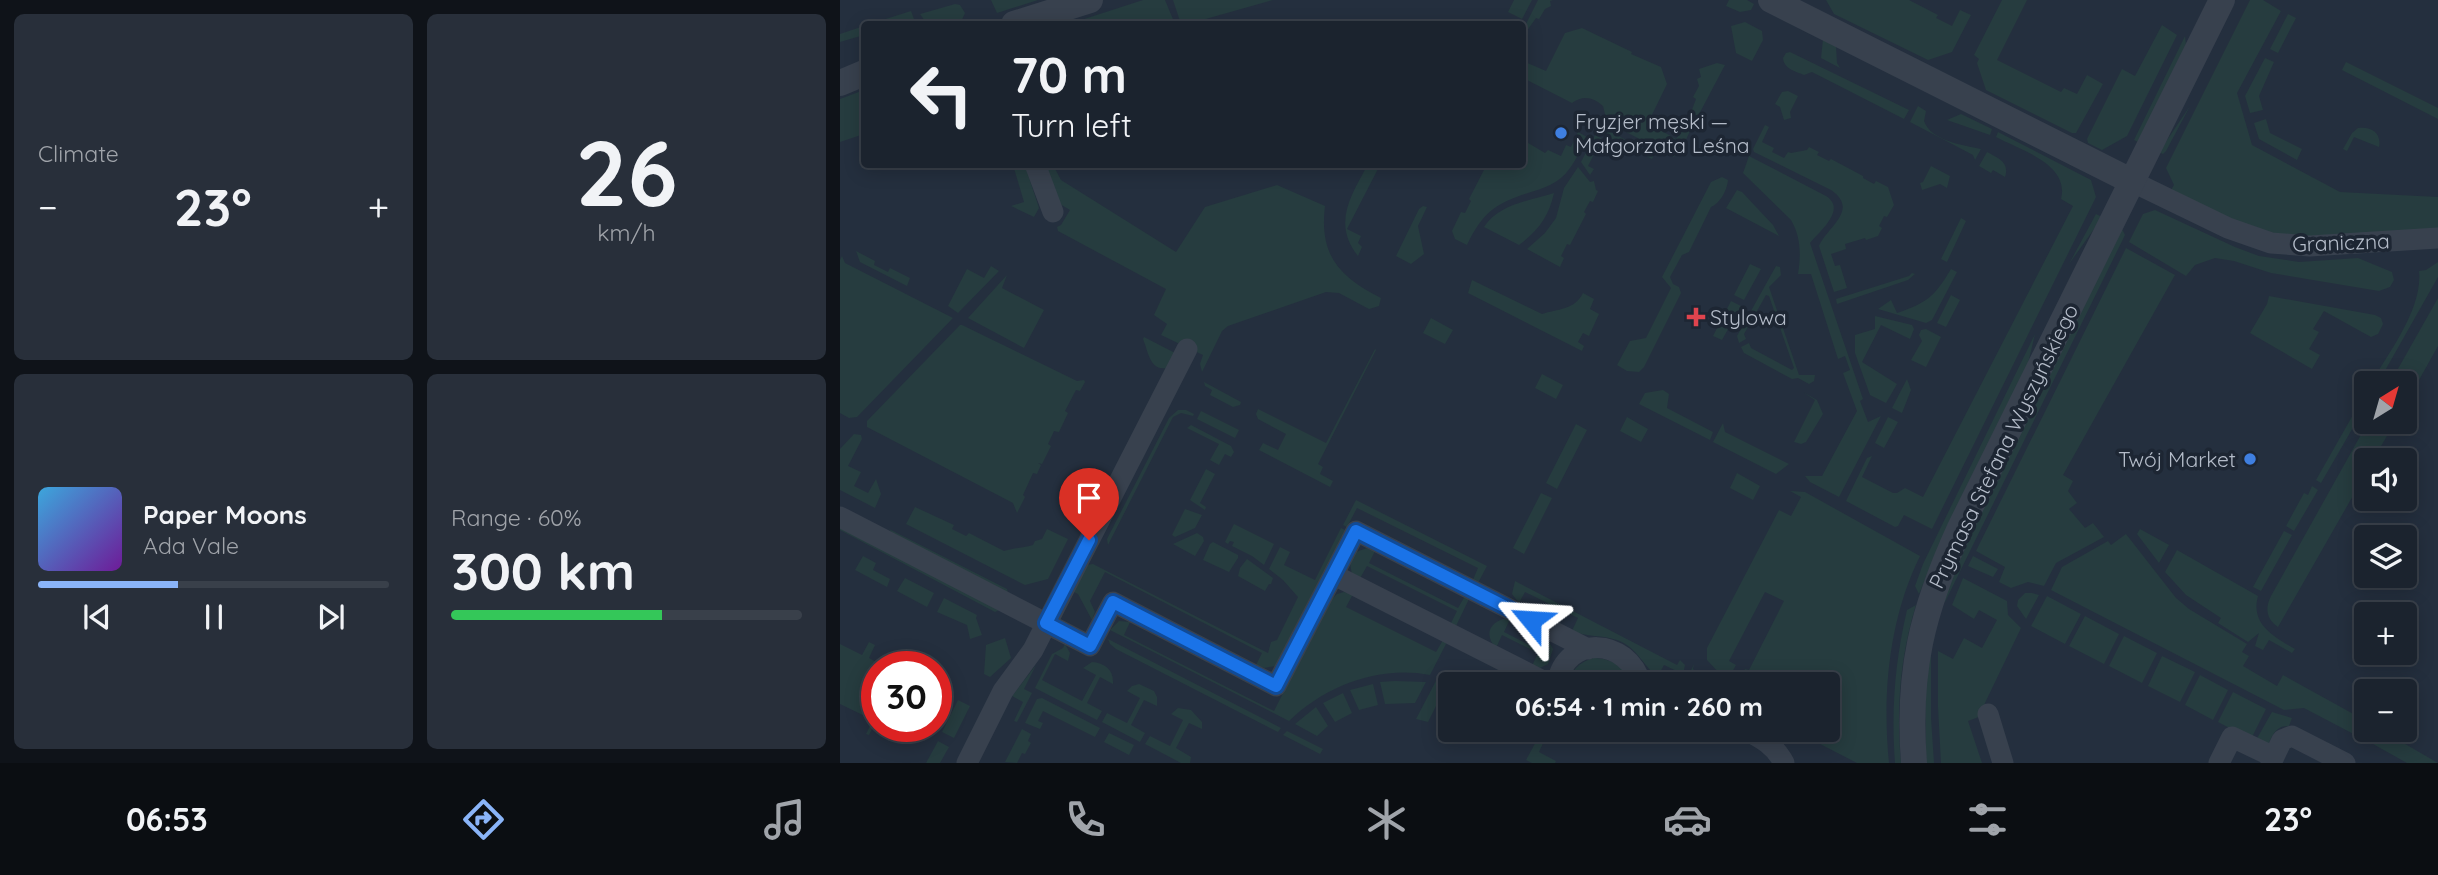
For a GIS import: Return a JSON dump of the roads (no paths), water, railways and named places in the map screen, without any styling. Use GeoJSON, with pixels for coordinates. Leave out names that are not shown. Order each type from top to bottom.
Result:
{"type":"FeatureCollection","features":[{"type":"Feature","properties":{"kind":"street"},"geometry":{"type":"LineString","coordinates":[[1024,21],[1090,0]]}},
{"type":"Feature","properties":{"kind":"street"},"geometry":{"type":"LineString","coordinates":[[1771,0],[2132,181]]}},
{"type":"Feature","properties":{"kind":"street","name":"Prymasa Stefana Wyszyńskiego"},"geometry":{"type":"LineString","coordinates":[[1914,763],[1911,723],[1914,675],[1923,624],[1937,580],[1960,528],[2222,0]]}},
{"type":"Feature","properties":{"kind":"street"},"geometry":{"type":"LineString","coordinates":[[840,83],[861,74]]}},
{"type":"Feature","properties":{"kind":"street"},"geometry":{"type":"LineString","coordinates":[[1036,168],[1053,212]]}},
{"type":"Feature","properties":{"kind":"street","name":"Graniczna"},"geometry":{"type":"LineString","coordinates":[[2132,181],[2228,228],[2271,243],[2311,246],[2438,238]]}},
{"type":"Feature","properties":{"kind":"street"},"geometry":{"type":"LineString","coordinates":[[967,763],[1003,691],[1030,656],[1187,349]]}},
{"type":"Feature","properties":{"kind":"street"},"geometry":{"type":"LineString","coordinates":[[840,516],[1090,646],[1113,602],[1276,686],[1356,531],[1588,649],[1612,649],[1623,654],[1635,672]]}},
{"type":"Feature","properties":{"kind":"street"},"geometry":{"type":"LineString","coordinates":[[1334,575],[1525,672]]}},
{"type":"Feature","properties":{"kind":"street"},"geometry":{"type":"LineString","coordinates":[[1561,672],[1569,659],[1588,649]]}},
{"type":"Feature","properties":{"kind":"street"},"geometry":{"type":"LineString","coordinates":[[1988,714],[2004,763]]}},
{"type":"Feature","properties":{"kind":"street"},"geometry":{"type":"LineString","coordinates":[[2219,763],[2232,737],[2272,760],[2282,740],[2292,736],[2345,763]]}},
{"type":"Feature","properties":{"kind":"street"},"geometry":{"type":"LineString","coordinates":[[1766,742],[1784,763]]}},
{"type":"Feature","properties":{"kind":"place","name":"Fryzjer męski — Małgorzata Leśna"},"geometry":{"type":"Point","coordinates":[1561,133]}},
{"type":"Feature","properties":{"kind":"place","name":"Stylowa"},"geometry":{"type":"Point","coordinates":[1696,317]}},
{"type":"Feature","properties":{"kind":"place","name":"Twój Market"},"geometry":{"type":"Point","coordinates":[2250,459]}}]}
